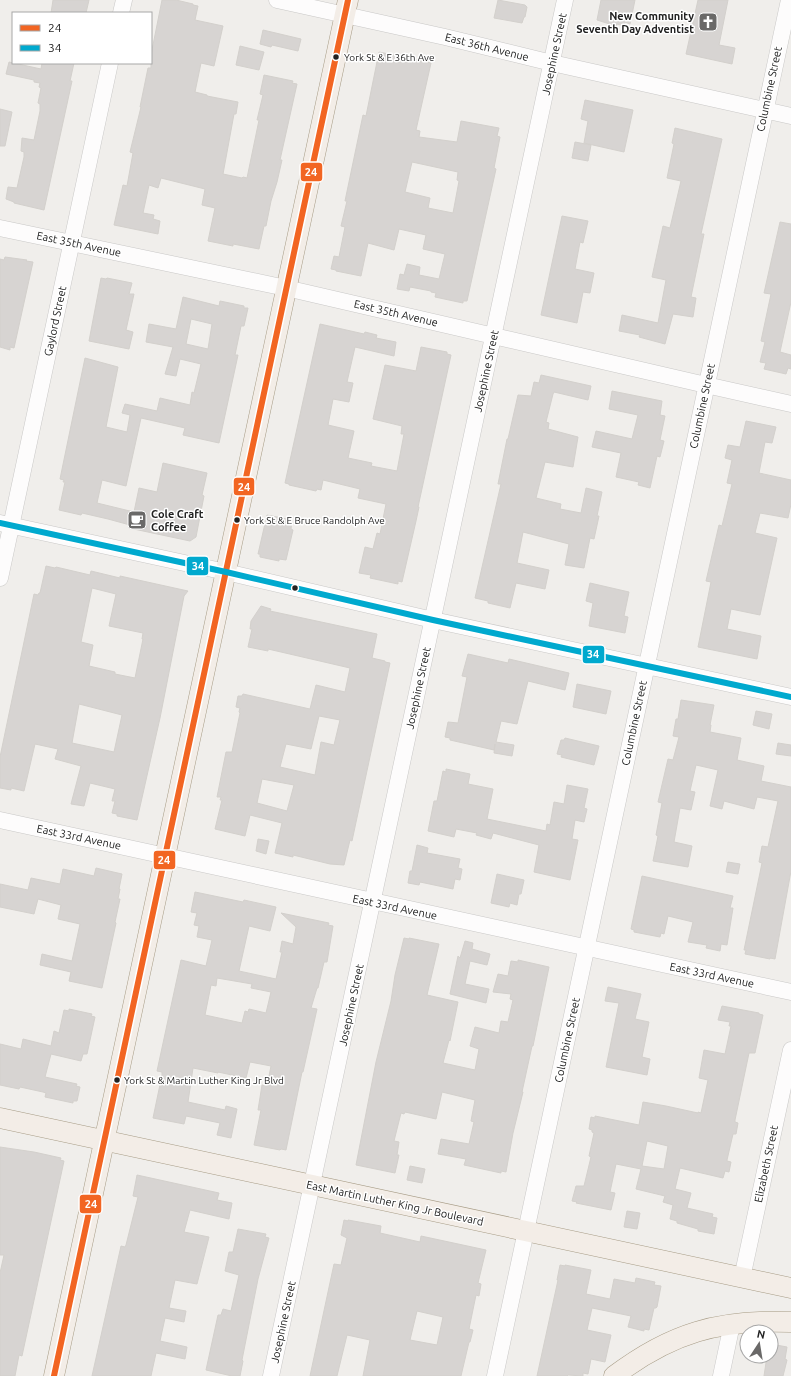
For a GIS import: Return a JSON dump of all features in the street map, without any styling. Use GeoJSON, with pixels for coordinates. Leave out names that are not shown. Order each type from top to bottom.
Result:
{"type":"FeatureCollection","features":[{"type":"Feature","properties":{"kind":"main road"},"geometry":{"type":"LineString","coordinates":[[54,1376],[347,7]]}},
{"type":"Feature","properties":{"kind":"main road","name":"East Martin Luther King Jr Boulevard"},"geometry":{"type":"LineString","coordinates":[[0,1118],[791,1288]]}},
{"type":"Feature","properties":{"kind":"main road"},"geometry":{"type":"LineString","coordinates":[[614,1376],[632,1362],[665,1344],[711,1327],[768,1321],[791,1322]]}},
{"type":"Feature","properties":{"kind":"street"},"geometry":{"type":"LineString","coordinates":[[121,12],[124,0]]}},
{"type":"Feature","properties":{"kind":"street","name":"East 36th Avenue"},"geometry":{"type":"LineString","coordinates":[[277,0],[347,7],[444,37],[552,63],[791,116]]}},
{"type":"Feature","properties":{"kind":"street","name":"Josephine Street"},"geometry":{"type":"LineString","coordinates":[[271,1376],[565,0]]}},
{"type":"Feature","properties":{"kind":"street","name":"Columbine Street"},"geometry":{"type":"LineString","coordinates":[[495,1376],[788,0]]}},
{"type":"Feature","properties":{"kind":"street","name":"Gaylord Street"},"geometry":{"type":"LineString","coordinates":[[0,578],[6,525],[72,243],[110,64]]}},
{"type":"Feature","properties":{"kind":"street","name":"East 35th Avenue"},"geometry":{"type":"LineString","coordinates":[[0,228],[286,288],[791,404]]}},
{"type":"Feature","properties":{"kind":"street"},"geometry":{"type":"LineString","coordinates":[[6,525],[226,572],[433,620],[791,697]]}},
{"type":"Feature","properties":{"kind":"street","name":"East 33rd Avenue"},"geometry":{"type":"LineString","coordinates":[[0,820],[791,992]]}},
{"type":"Feature","properties":{"kind":"street","name":"Elizabeth Street"},"geometry":{"type":"LineString","coordinates":[[742,1278],[791,1050]]}},
{"type":"Feature","properties":{"kind":"street"},"geometry":{"type":"LineString","coordinates":[[721,1376],[732,1324]]}},
{"type":"Feature","properties":{"kind":"building"},"geometry":{"type":"Polygon","coordinates":[[[53,0],[89,0],[86,12],[51,12],[53,0]]]}},
{"type":"Feature","properties":{"kind":"building"},"geometry":{"type":"Polygon","coordinates":[[[162,0],[176,0],[198,6],[195,20],[223,26],[214,66],[201,63],[195,92],[238,102],[236,114],[234,114],[223,174],[247,178],[259,120],[257,120],[263,95],[260,94],[264,75],[293,81],[292,83],[297,84],[280,160],[282,160],[277,182],[259,249],[208,241],[215,208],[202,205],[205,189],[161,178],[158,188],[149,185],[143,213],[154,215],[153,219],[160,221],[158,234],[114,225],[123,185],[127,186],[133,153],[130,152],[141,107],[148,68],[151,68],[152,64],[152,50],[162,0]]]}},
{"type":"Feature","properties":{"kind":"building"},"geometry":{"type":"Polygon","coordinates":[[[498,0],[525,5],[527,7],[522,23],[494,18],[498,0]]]}},
{"type":"Feature","properties":{"kind":"building"},"geometry":{"type":"Polygon","coordinates":[[[601,0],[635,0],[630,24],[625,22],[624,26],[617,24],[616,26],[597,20],[601,0]]]}},
{"type":"Feature","properties":{"kind":"building","name":"New Community Seventh Day Adventist"},"geometry":{"type":"Polygon","coordinates":[[[698,0],[728,0],[719,45],[735,48],[732,64],[686,54],[698,0]]]}},
{"type":"Feature","properties":{"kind":"building"},"geometry":{"type":"Polygon","coordinates":[[[263,30],[301,39],[298,51],[260,44],[263,30]]]}},
{"type":"Feature","properties":{"kind":"building"},"geometry":{"type":"Polygon","coordinates":[[[240,46],[264,52],[259,70],[236,65],[240,46]]]}},
{"type":"Feature","properties":{"kind":"building"},"geometry":{"type":"Polygon","coordinates":[[[379,52],[431,63],[416,130],[420,131],[419,137],[457,142],[461,121],[499,128],[497,136],[500,137],[494,168],[496,169],[467,301],[463,301],[463,303],[435,297],[436,293],[431,291],[410,287],[409,291],[397,289],[400,274],[404,275],[407,264],[420,267],[419,275],[439,279],[445,254],[423,249],[426,235],[399,229],[394,250],[368,243],[361,276],[331,269],[334,256],[339,257],[345,227],[341,226],[347,201],[345,201],[363,115],[366,116],[379,52]],[[412,162],[405,192],[430,198],[428,208],[453,213],[459,181],[457,180],[458,172],[412,162]]]}},
{"type":"Feature","properties":{"kind":"building"},"geometry":{"type":"Polygon","coordinates":[[[9,62],[12,64],[41,69],[42,64],[74,64],[70,81],[72,81],[44,210],[14,203],[6,199],[8,187],[17,188],[24,157],[24,152],[21,151],[22,138],[34,140],[40,111],[40,104],[38,103],[41,88],[39,87],[40,83],[34,82],[34,80],[6,74],[9,62]]]}},
{"type":"Feature","properties":{"kind":"building"},"geometry":{"type":"Polygon","coordinates":[[[585,100],[633,110],[624,152],[584,143],[588,121],[581,119],[585,100]]]}},
{"type":"Feature","properties":{"kind":"building"},"geometry":{"type":"Polygon","coordinates":[[[0,109],[12,112],[5,146],[0,146],[0,109]]]}},
{"type":"Feature","properties":{"kind":"building"},"geometry":{"type":"Polygon","coordinates":[[[675,128],[722,139],[701,234],[704,234],[691,297],[696,298],[693,317],[673,314],[665,344],[639,337],[640,335],[619,331],[622,315],[658,323],[666,280],[652,277],[663,226],[670,228],[681,181],[667,178],[674,144],[672,143],[675,128]]]}},
{"type":"Feature","properties":{"kind":"building"},"geometry":{"type":"Polygon","coordinates":[[[575,142],[591,145],[588,161],[572,158],[575,142]]]}},
{"type":"Feature","properties":{"kind":"building"},"geometry":{"type":"Polygon","coordinates":[[[562,216],[588,221],[583,243],[580,242],[575,269],[594,273],[590,293],[583,292],[577,323],[541,315],[562,216]]]}},
{"type":"Feature","properties":{"kind":"building"},"geometry":{"type":"Polygon","coordinates":[[[780,222],[791,224],[791,302],[780,352],[791,355],[791,369],[788,368],[786,374],[764,369],[766,363],[760,362],[765,342],[761,341],[771,294],[764,293],[780,222]]]}},
{"type":"Feature","properties":{"kind":"building"},"geometry":{"type":"Polygon","coordinates":[[[5,257],[33,262],[14,348],[10,347],[10,350],[0,347],[0,259],[4,260],[5,257]]]}},
{"type":"Feature","properties":{"kind":"building"},"geometry":{"type":"Polygon","coordinates":[[[101,278],[132,283],[129,294],[134,294],[126,330],[133,332],[129,349],[89,341],[101,278]]]}},
{"type":"Feature","properties":{"kind":"building"},"geometry":{"type":"Polygon","coordinates":[[[183,297],[219,306],[220,301],[248,308],[244,326],[241,326],[235,355],[238,355],[219,443],[183,435],[185,428],[141,418],[126,486],[102,480],[97,503],[134,512],[139,488],[157,492],[163,463],[207,473],[202,495],[204,496],[196,537],[190,541],[129,528],[130,525],[108,519],[82,513],[81,515],[59,510],[65,482],[63,482],[64,480],[60,479],[85,358],[118,367],[106,427],[127,432],[130,415],[122,413],[125,404],[157,411],[160,398],[190,405],[192,392],[194,393],[201,364],[180,359],[176,376],[165,374],[173,347],[146,342],[149,324],[176,329],[183,297]],[[191,319],[186,344],[208,349],[212,324],[191,319]]]}},
{"type":"Feature","properties":{"kind":"building"},"geometry":{"type":"Polygon","coordinates":[[[320,324],[364,334],[365,332],[377,335],[376,338],[396,342],[394,356],[355,347],[347,382],[353,383],[349,402],[333,399],[328,425],[354,431],[348,458],[372,463],[371,466],[397,471],[404,434],[401,434],[402,426],[373,419],[385,365],[416,371],[421,347],[447,352],[447,354],[451,355],[402,582],[398,581],[398,584],[370,578],[371,575],[359,573],[365,547],[373,549],[377,533],[380,534],[386,504],[358,498],[360,489],[323,480],[321,490],[317,489],[316,491],[285,483],[320,324]]]}},
{"type":"Feature","properties":{"kind":"building"},"geometry":{"type":"Polygon","coordinates":[[[541,375],[591,386],[588,400],[554,392],[553,394],[546,422],[549,423],[548,429],[578,437],[573,467],[545,462],[536,498],[561,504],[560,509],[581,513],[586,488],[602,492],[597,516],[599,516],[594,539],[590,538],[584,568],[565,565],[569,544],[523,532],[517,563],[549,570],[545,589],[516,583],[510,608],[488,603],[488,601],[475,598],[501,484],[498,484],[518,395],[531,396],[534,382],[539,383],[541,375]]]}},
{"type":"Feature","properties":{"kind":"building"},"geometry":{"type":"Polygon","coordinates":[[[612,391],[662,401],[660,415],[665,416],[660,440],[664,441],[660,457],[657,456],[650,488],[638,485],[639,482],[616,477],[621,453],[592,447],[596,431],[632,439],[638,415],[609,409],[612,391]]]}},
{"type":"Feature","properties":{"kind":"building"},"geometry":{"type":"Polygon","coordinates":[[[746,421],[776,427],[772,443],[765,442],[759,473],[791,480],[791,504],[788,518],[760,513],[755,533],[777,538],[760,615],[731,609],[727,629],[761,636],[757,659],[698,647],[711,582],[706,581],[719,525],[722,526],[732,484],[727,483],[732,460],[725,458],[728,445],[740,447],[746,421]]]}},
{"type":"Feature","properties":{"kind":"building"},"geometry":{"type":"Polygon","coordinates":[[[267,515],[292,520],[291,529],[293,530],[286,560],[279,559],[279,561],[260,557],[260,554],[258,554],[267,515]]]}},
{"type":"Feature","properties":{"kind":"building"},"geometry":{"type":"Polygon","coordinates":[[[46,566],[90,575],[91,571],[120,578],[120,576],[188,591],[184,596],[160,718],[137,820],[117,816],[117,814],[112,813],[115,801],[112,801],[115,789],[90,783],[84,806],[71,804],[81,766],[55,759],[58,749],[35,744],[24,791],[11,788],[11,790],[0,788],[0,757],[34,594],[38,595],[40,593],[46,566]],[[92,588],[81,642],[93,645],[89,666],[135,678],[143,633],[109,626],[116,594],[92,588]],[[79,704],[72,743],[114,752],[122,715],[79,704]]]}},
{"type":"Feature","properties":{"kind":"building"},"geometry":{"type":"Polygon","coordinates":[[[590,583],[629,592],[624,616],[628,617],[625,633],[589,626],[593,603],[586,601],[590,583]]]}},
{"type":"Feature","properties":{"kind":"building"},"geometry":{"type":"Polygon","coordinates":[[[261,606],[271,609],[270,611],[377,634],[372,658],[390,663],[352,841],[350,840],[344,865],[330,864],[293,855],[293,857],[275,853],[282,823],[250,815],[245,836],[215,829],[222,800],[220,800],[221,797],[217,797],[226,752],[232,752],[240,713],[240,708],[236,707],[238,696],[242,696],[243,694],[310,709],[316,685],[345,692],[350,668],[268,649],[268,651],[248,647],[252,629],[250,629],[251,621],[261,606]],[[319,716],[311,749],[286,744],[280,767],[315,775],[321,742],[334,745],[340,720],[319,716]],[[262,779],[257,803],[287,811],[294,785],[262,779]]]}},
{"type":"Feature","properties":{"kind":"building"},"geometry":{"type":"Polygon","coordinates":[[[468,654],[508,663],[509,659],[569,673],[565,690],[528,681],[517,724],[501,721],[496,742],[514,745],[512,756],[494,753],[495,744],[494,750],[450,740],[450,738],[445,737],[448,722],[458,723],[467,677],[462,676],[468,654]]]}},
{"type":"Feature","properties":{"kind":"building"},"geometry":{"type":"Polygon","coordinates":[[[577,684],[611,691],[606,714],[573,707],[577,684]]]}},
{"type":"Feature","properties":{"kind":"building"},"geometry":{"type":"Polygon","coordinates":[[[681,700],[714,705],[710,732],[741,738],[737,760],[764,766],[761,781],[791,787],[791,871],[775,959],[745,954],[746,950],[744,950],[762,863],[759,862],[762,846],[768,847],[778,801],[757,797],[754,809],[724,801],[722,809],[710,806],[718,770],[696,765],[690,791],[695,792],[691,810],[680,808],[674,842],[692,846],[688,867],[653,861],[662,803],[658,802],[668,759],[673,760],[679,737],[673,736],[681,700]]]}},
{"type":"Feature","properties":{"kind":"building"},"geometry":{"type":"Polygon","coordinates":[[[756,711],[772,714],[769,729],[753,725],[756,711]]]}},
{"type":"Feature","properties":{"kind":"building"},"geometry":{"type":"Polygon","coordinates":[[[565,738],[599,746],[594,765],[561,757],[562,755],[557,754],[561,740],[564,740],[565,738]]]}},
{"type":"Feature","properties":{"kind":"building"},"geometry":{"type":"Polygon","coordinates":[[[778,743],[791,745],[791,756],[776,754],[778,743]]]}},
{"type":"Feature","properties":{"kind":"building"},"geometry":{"type":"Polygon","coordinates":[[[446,769],[470,774],[468,784],[493,789],[487,819],[546,831],[547,824],[550,825],[554,802],[564,804],[567,785],[588,789],[584,808],[587,809],[584,822],[575,820],[572,839],[578,840],[570,880],[534,872],[539,845],[493,833],[491,839],[476,835],[477,833],[456,829],[454,837],[428,831],[434,801],[437,801],[443,771],[446,772],[446,769]]]}},
{"type":"Feature","properties":{"kind":"building"},"geometry":{"type":"Polygon","coordinates":[[[258,839],[269,841],[266,854],[256,851],[258,839]]]}},
{"type":"Feature","properties":{"kind":"building"},"geometry":{"type":"Polygon","coordinates":[[[417,845],[428,848],[427,853],[460,859],[458,868],[462,869],[460,880],[455,879],[453,889],[420,882],[419,885],[408,883],[417,845]]]}},
{"type":"Feature","properties":{"kind":"building"},"geometry":{"type":"Polygon","coordinates":[[[728,862],[740,864],[738,874],[726,872],[728,862]]]}},
{"type":"Feature","properties":{"kind":"building"},"geometry":{"type":"Polygon","coordinates":[[[96,868],[122,874],[116,923],[102,988],[69,981],[71,972],[40,965],[42,954],[72,961],[80,924],[58,919],[61,905],[38,899],[34,914],[0,907],[0,884],[28,890],[31,878],[60,884],[63,869],[94,876],[96,868]]]}},
{"type":"Feature","properties":{"kind":"building"},"geometry":{"type":"Polygon","coordinates":[[[497,874],[524,880],[517,905],[510,903],[509,907],[491,903],[497,874]]]}},
{"type":"Feature","properties":{"kind":"building"},"geometry":{"type":"Polygon","coordinates":[[[642,876],[733,896],[730,908],[733,908],[727,945],[721,944],[720,951],[706,948],[707,945],[688,942],[693,922],[668,916],[664,934],[661,933],[660,937],[634,932],[634,930],[631,929],[642,876]]]}},
{"type":"Feature","properties":{"kind":"building"},"geometry":{"type":"Polygon","coordinates":[[[195,892],[276,907],[270,931],[249,926],[239,971],[276,979],[282,952],[280,952],[282,941],[293,944],[296,927],[281,913],[329,923],[328,925],[333,926],[327,962],[324,962],[318,988],[311,1008],[317,1009],[286,1150],[254,1145],[261,1110],[258,1110],[262,1085],[267,1086],[271,1066],[250,1062],[246,1078],[193,1068],[188,1102],[225,1110],[226,1106],[237,1109],[231,1138],[217,1135],[220,1123],[186,1116],[184,1124],[153,1118],[162,1075],[162,1072],[157,1071],[181,960],[206,966],[212,940],[197,937],[199,926],[194,925],[197,913],[191,912],[195,892]],[[217,978],[216,986],[211,985],[205,1015],[242,1023],[245,1011],[248,1012],[249,1009],[266,1013],[271,992],[251,988],[252,984],[217,978]]]}},
{"type":"Feature","properties":{"kind":"building"},"geometry":{"type":"Polygon","coordinates":[[[404,938],[439,944],[427,995],[458,1002],[450,1041],[449,1040],[443,1063],[475,1070],[479,1049],[470,1046],[475,1027],[499,1033],[501,1021],[508,1022],[513,1000],[510,999],[511,994],[493,992],[498,974],[508,976],[511,961],[518,962],[518,960],[549,967],[506,1172],[501,1171],[501,1173],[464,1165],[466,1159],[438,1154],[441,1139],[469,1144],[474,1122],[471,1121],[475,1100],[442,1092],[436,1119],[405,1112],[404,1114],[401,1113],[394,1141],[399,1142],[397,1155],[399,1155],[395,1173],[356,1165],[376,1062],[404,938]]]}},
{"type":"Feature","properties":{"kind":"building"},"geometry":{"type":"Polygon","coordinates":[[[465,941],[473,943],[472,949],[490,954],[487,965],[470,961],[465,984],[489,989],[486,1003],[450,994],[458,956],[460,958],[465,941]]]}},
{"type":"Feature","properties":{"kind":"building"},"geometry":{"type":"Polygon","coordinates":[[[608,987],[641,994],[635,1019],[649,1022],[642,1057],[650,1059],[647,1075],[606,1067],[619,1003],[605,1001],[608,987]]]}},
{"type":"Feature","properties":{"kind":"building"},"geometry":{"type":"Polygon","coordinates":[[[722,1006],[763,1015],[755,1053],[749,1053],[735,1120],[735,1122],[738,1123],[736,1134],[733,1134],[727,1160],[731,1162],[729,1172],[725,1171],[723,1178],[680,1168],[675,1189],[691,1193],[687,1208],[713,1214],[712,1217],[717,1218],[714,1234],[698,1231],[698,1229],[677,1223],[677,1221],[670,1219],[673,1205],[663,1202],[665,1196],[636,1189],[641,1169],[616,1164],[610,1192],[615,1193],[611,1210],[572,1201],[576,1186],[584,1186],[591,1157],[589,1156],[594,1133],[589,1129],[591,1117],[595,1118],[595,1116],[639,1125],[643,1102],[701,1113],[708,1080],[699,1078],[704,1050],[725,1054],[731,1026],[729,1026],[730,1022],[718,1020],[722,1006]],[[647,1141],[642,1166],[664,1169],[668,1146],[647,1141]]]}},
{"type":"Feature","properties":{"kind":"building"},"geometry":{"type":"Polygon","coordinates":[[[69,1009],[92,1014],[91,1016],[95,1017],[87,1054],[83,1054],[81,1061],[51,1054],[45,1077],[77,1084],[76,1086],[80,1087],[77,1101],[73,1101],[73,1103],[45,1097],[46,1093],[43,1092],[20,1087],[19,1089],[0,1085],[0,1044],[21,1049],[23,1039],[51,1046],[54,1031],[59,1033],[64,1010],[69,1011],[69,1009]]]}},
{"type":"Feature","properties":{"kind":"building"},"geometry":{"type":"Polygon","coordinates":[[[0,1147],[34,1152],[61,1158],[60,1160],[64,1161],[22,1356],[19,1355],[15,1376],[0,1376],[0,1273],[4,1255],[0,1255],[0,1147]]]}},
{"type":"Feature","properties":{"kind":"building"},"geometry":{"type":"Polygon","coordinates":[[[410,1166],[425,1169],[422,1183],[407,1180],[410,1166]]]}},
{"type":"Feature","properties":{"kind":"building"},"geometry":{"type":"Polygon","coordinates":[[[137,1175],[219,1193],[217,1200],[232,1203],[229,1219],[190,1210],[184,1232],[209,1237],[197,1284],[175,1280],[169,1308],[186,1311],[184,1322],[165,1318],[160,1341],[187,1347],[185,1359],[156,1353],[151,1376],[92,1376],[121,1246],[125,1247],[126,1245],[138,1197],[133,1196],[137,1175]]]}},
{"type":"Feature","properties":{"kind":"building"},"geometry":{"type":"Polygon","coordinates":[[[627,1211],[640,1213],[637,1229],[624,1227],[627,1211]]]}},
{"type":"Feature","properties":{"kind":"building"},"geometry":{"type":"Polygon","coordinates":[[[344,1220],[348,1220],[381,1226],[380,1233],[420,1242],[421,1236],[486,1250],[478,1283],[481,1284],[479,1296],[476,1295],[469,1329],[473,1330],[461,1376],[363,1376],[370,1340],[347,1335],[337,1376],[310,1376],[334,1264],[341,1265],[347,1238],[341,1235],[344,1220]],[[417,1311],[410,1340],[437,1345],[443,1317],[417,1311]]]}},
{"type":"Feature","properties":{"kind":"building"},"geometry":{"type":"Polygon","coordinates":[[[238,1229],[266,1234],[265,1237],[269,1238],[258,1279],[240,1376],[232,1376],[206,1370],[218,1315],[221,1315],[223,1309],[231,1311],[239,1275],[225,1271],[229,1252],[233,1252],[238,1229]]]}},
{"type":"Feature","properties":{"kind":"building"},"geometry":{"type":"Polygon","coordinates":[[[560,1265],[591,1270],[586,1294],[610,1299],[614,1279],[635,1283],[636,1278],[655,1282],[654,1285],[661,1286],[657,1307],[654,1308],[649,1330],[644,1329],[644,1331],[628,1327],[631,1316],[592,1308],[587,1330],[611,1335],[605,1362],[591,1359],[588,1374],[583,1373],[583,1376],[537,1376],[558,1280],[560,1265]]]}},
{"type":"Feature","properties":{"kind":"building"},"geometry":{"type":"Polygon","coordinates":[[[779,1346],[787,1347],[785,1359],[787,1360],[783,1376],[764,1376],[766,1364],[779,1364],[779,1346]]]}},
{"type":"Feature","properties":{"kind":"transit line","name":"24"},"geometry":{"type":"LineString","coordinates":[[54,1376],[348,0]]}},
{"type":"Feature","properties":{"kind":"transit line","name":"34"},"geometry":{"type":"LineString","coordinates":[[0,523],[226,572],[433,620],[791,697]]}},
{"type":"Feature","properties":{"kind":"place","name":"New Community Seventh Day Adventist"},"geometry":{"type":"Point","coordinates":[708,22]}},
{"type":"Feature","properties":{"kind":"place","name":"York St & E 36th Ave"},"geometry":{"type":"Point","coordinates":[336,57]}},
{"type":"Feature","properties":{"kind":"place","name":"Cole Craft Coffee"},"geometry":{"type":"Point","coordinates":[137,520]}},
{"type":"Feature","properties":{"kind":"place","name":"York St & E Bruce Randolph Ave"},"geometry":{"type":"Point","coordinates":[237,520]}},
{"type":"Feature","properties":{"kind":"place","name":"York St & Martin Luther King Jr Blvd"},"geometry":{"type":"Point","coordinates":[117,1080]}}]}
